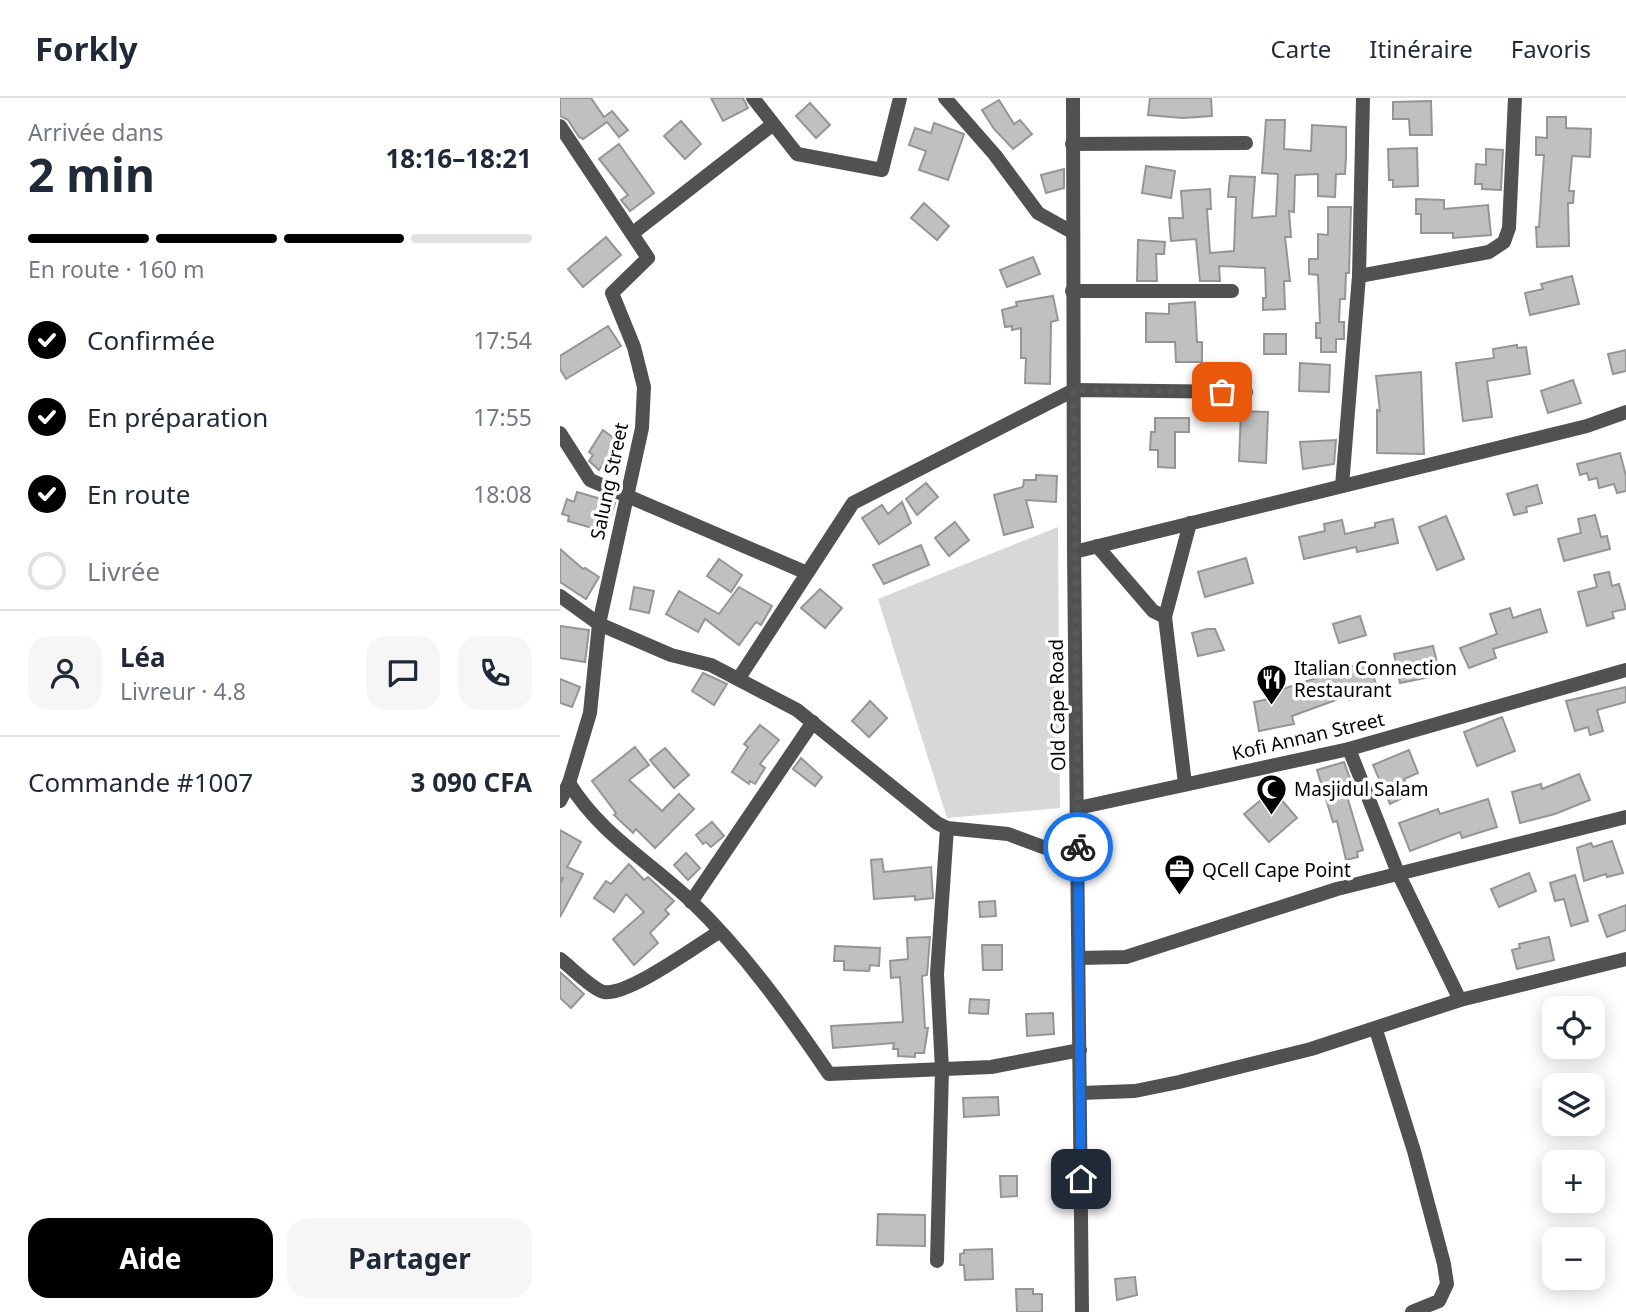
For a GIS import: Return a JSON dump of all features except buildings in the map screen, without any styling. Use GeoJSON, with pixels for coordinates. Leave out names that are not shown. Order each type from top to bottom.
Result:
{"type":"FeatureCollection","features":[{"type":"Feature","properties":{"kind":"street"},"geometry":{"type":"LineString","coordinates":[[753,98],[797,155],[882,170],[900,98]]}},
{"type":"Feature","properties":{"kind":"street"},"geometry":{"type":"LineString","coordinates":[[945,98],[995,155],[1038,213],[1072,232]]}},
{"type":"Feature","properties":{"kind":"street","name":"Old Cape Road"},"geometry":{"type":"LineString","coordinates":[[1073,98],[1072,291],[1082,1312]]}},
{"type":"Feature","properties":{"kind":"street"},"geometry":{"type":"LineString","coordinates":[[1342,486],[1359,276],[1363,98]]}},
{"type":"Feature","properties":{"kind":"street"},"geometry":{"type":"LineString","coordinates":[[1359,276],[1489,252],[1504,242],[1509,228],[1515,98]]}},
{"type":"Feature","properties":{"kind":"street"},"geometry":{"type":"LineString","coordinates":[[633,233],[772,125]]}},
{"type":"Feature","properties":{"kind":"street","name":"Salung Street"},"geometry":{"type":"LineString","coordinates":[[560,126],[648,258],[612,293],[634,347],[644,387],[642,428],[599,624],[590,713],[569,783],[560,801]]}},
{"type":"Feature","properties":{"kind":"street"},"geometry":{"type":"LineString","coordinates":[[1072,144],[1246,143]]}},
{"type":"Feature","properties":{"kind":"street"},"geometry":{"type":"LineString","coordinates":[[1072,291],[1232,291]]}},
{"type":"Feature","properties":{"kind":"street"},"geometry":{"type":"LineString","coordinates":[[739,678],[853,503],[1074,390],[1246,392]]}},
{"type":"Feature","properties":{"kind":"street"},"geometry":{"type":"LineString","coordinates":[[1074,552],[1587,426],[1626,412]]}},
{"type":"Feature","properties":{"kind":"street"},"geometry":{"type":"LineString","coordinates":[[560,433],[590,480],[807,573]]}},
{"type":"Feature","properties":{"kind":"street"},"geometry":{"type":"LineString","coordinates":[[1185,784],[1165,617],[1190,523]]}},
{"type":"Feature","properties":{"kind":"street"},"geometry":{"type":"LineString","coordinates":[[1097,546],[1153,611],[1165,617]]}},
{"type":"Feature","properties":{"kind":"street"},"geometry":{"type":"LineString","coordinates":[[560,596],[599,624],[671,655],[711,664],[813,722],[916,808],[947,828],[1008,834],[1078,860]]}},
{"type":"Feature","properties":{"kind":"street","name":"Kofi Annan Street"},"geometry":{"type":"LineString","coordinates":[[1078,808],[1349,749],[1626,670]]}},
{"type":"Feature","properties":{"kind":"street"},"geometry":{"type":"LineString","coordinates":[[691,902],[813,722]]}},
{"type":"Feature","properties":{"kind":"street"},"geometry":{"type":"LineString","coordinates":[[1349,749],[1398,873],[1460,1000]]}},
{"type":"Feature","properties":{"kind":"street"},"geometry":{"type":"LineString","coordinates":[[569,783],[609,834],[691,902],[719,932],[781,1004],[829,1074],[1025,1062],[1080,1050]]}},
{"type":"Feature","properties":{"kind":"street"},"geometry":{"type":"LineString","coordinates":[[1079,958],[1126,957],[1336,889],[1626,817]]}},
{"type":"Feature","properties":{"kind":"street"},"geometry":{"type":"LineString","coordinates":[[937,1261],[942,1069],[937,974],[947,828]]}},
{"type":"Feature","properties":{"kind":"street"},"geometry":{"type":"LineString","coordinates":[[560,959],[599,990],[614,992],[642,980],[719,932]]}},
{"type":"Feature","properties":{"kind":"street"},"geometry":{"type":"LineString","coordinates":[[1080,1093],[1135,1091],[1311,1049],[1376,1030],[1460,1000],[1626,959]]}},
{"type":"Feature","properties":{"kind":"street"},"geometry":{"type":"LineString","coordinates":[[1376,1030],[1414,1151],[1447,1284],[1439,1301],[1412,1312]]}},
{"type":"Feature","properties":{"kind":"shaded area"},"geometry":{"type":"Polygon","coordinates":[[[1058,527],[1060,808],[947,818],[878,599],[1058,527]]]}},
{"type":"Feature","properties":{"kind":"way so far"},"geometry":{"type":"LineString","coordinates":[[1078,847],[1074,390],[1222,392]]}},
{"type":"Feature","properties":{"kind":"place","name":"Italian Connection Restaurant"},"geometry":{"type":"Point","coordinates":[1271,706]}},
{"type":"Feature","properties":{"kind":"place","name":"Masjidul Salam"},"geometry":{"type":"Point","coordinates":[1271,816]}},
{"type":"Feature","properties":{"kind":"place","name":"QCell Cape Point"},"geometry":{"type":"Point","coordinates":[1179,897]}},
{"type":"Feature","properties":{"kind":"route"},"geometry":{"type":"LineString","coordinates":[[1078,847],[1081,1179]]}}]}
